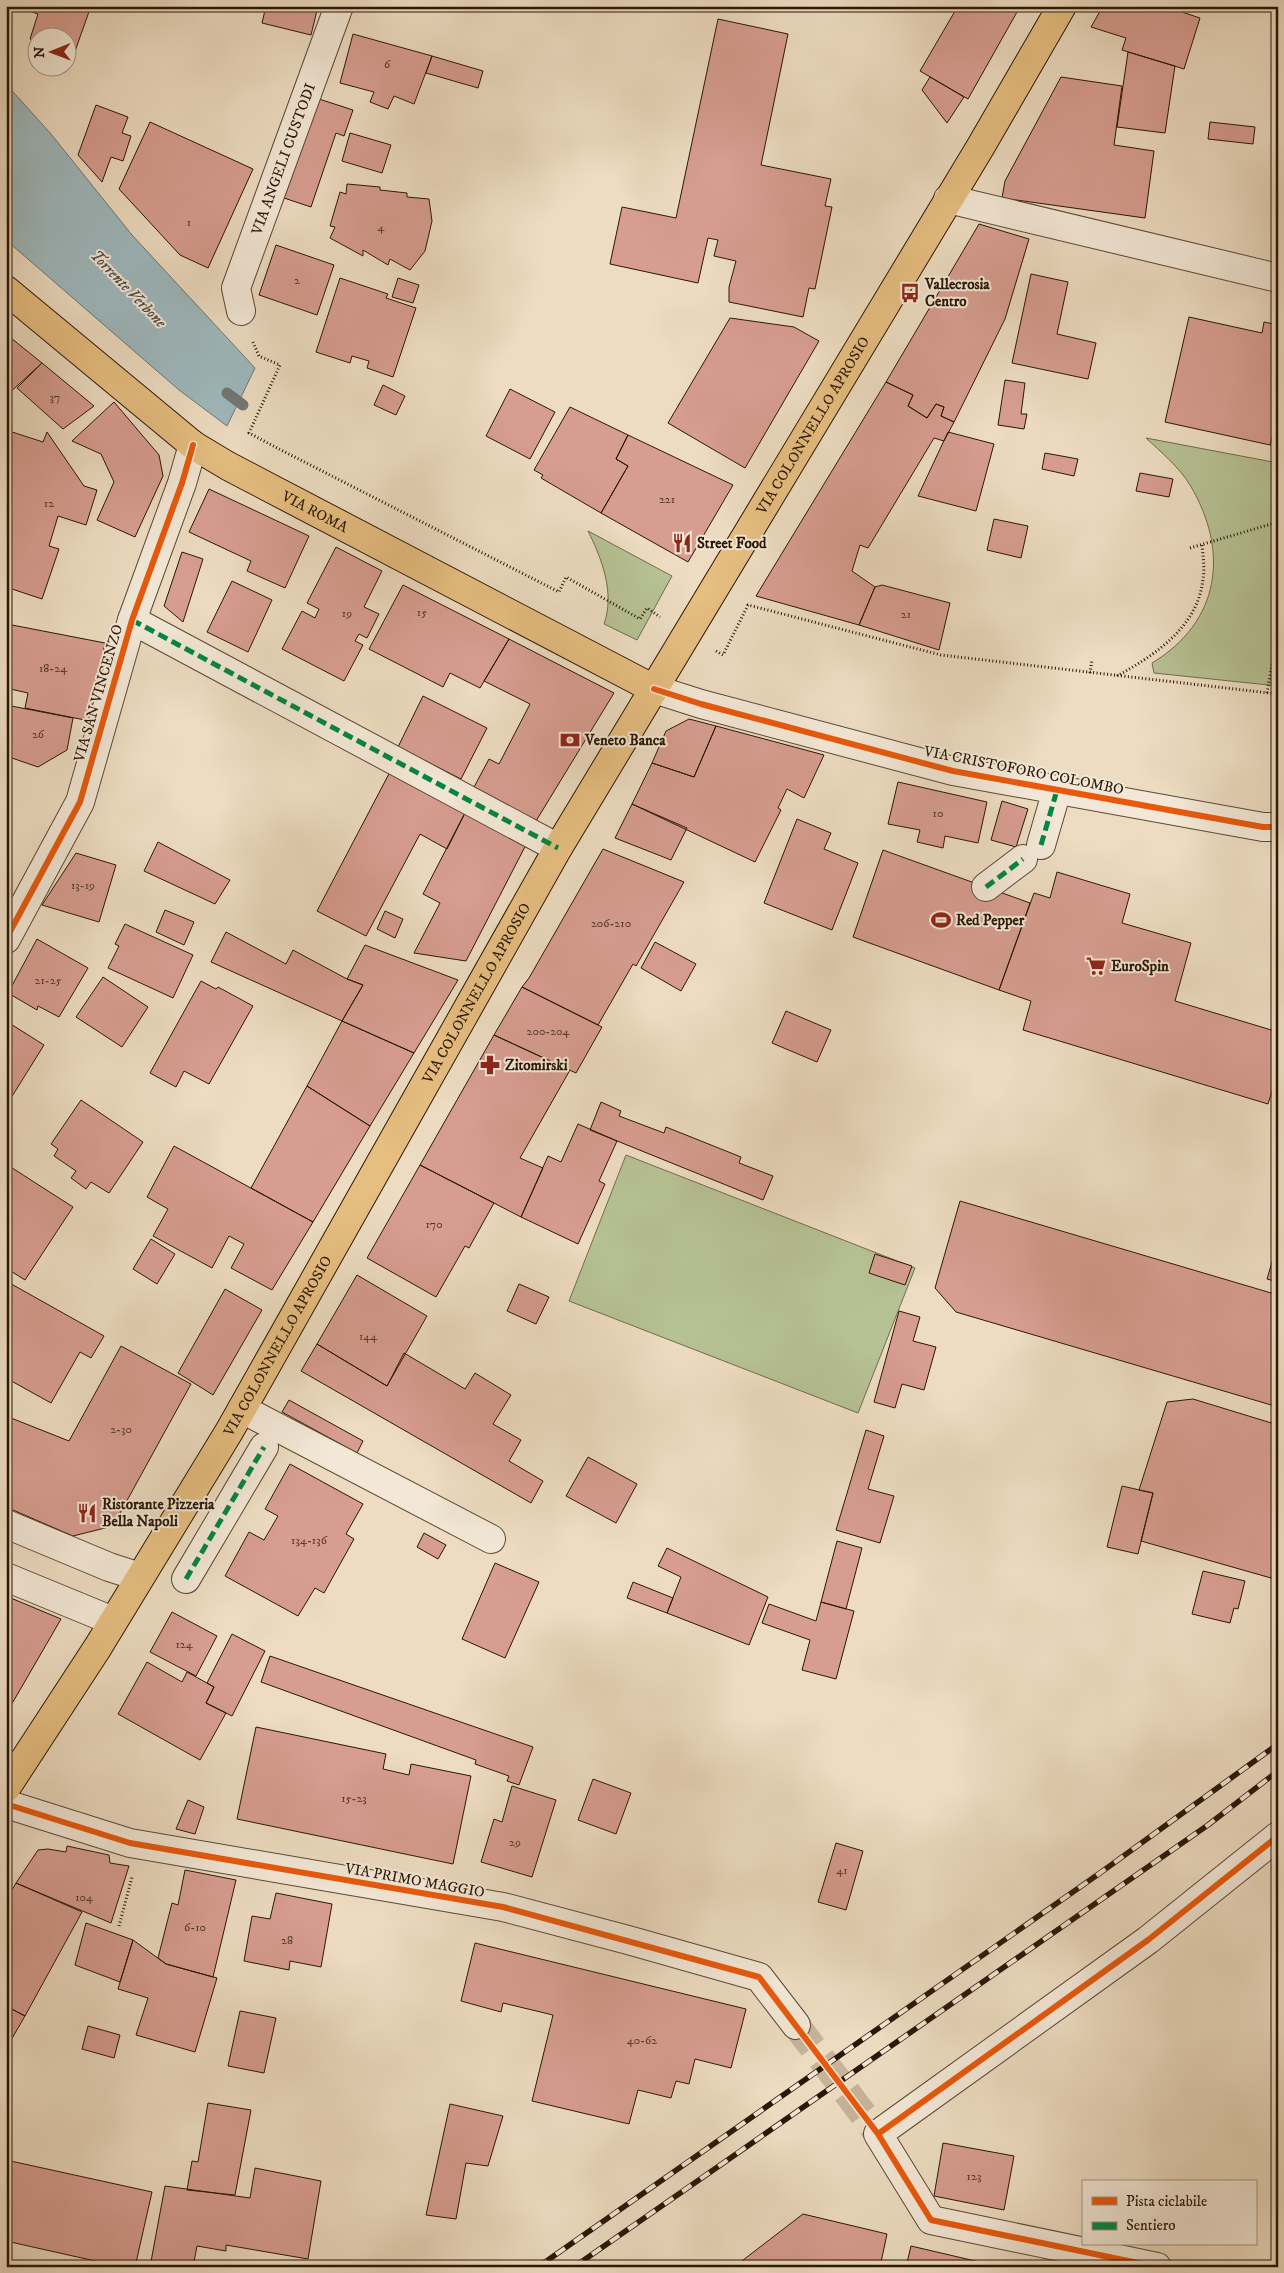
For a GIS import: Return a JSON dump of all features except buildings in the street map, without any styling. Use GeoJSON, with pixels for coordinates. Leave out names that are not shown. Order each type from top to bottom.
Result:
{"type":"FeatureCollection","features":[{"type":"Feature","properties":{"kind":"main road","name":"VIA COLONNELLO APROSIO"},"geometry":{"type":"LineString","coordinates":[[6,1788],[114,1621],[242,1409],[558,848],[714,586],[981,146],[1062,6]]}},
{"type":"Feature","properties":{"kind":"main road","name":"VIA ROMA"},"geometry":{"type":"LineString","coordinates":[[6,290],[37,313],[193,445],[228,466],[654,689]]}},
{"type":"Feature","properties":{"kind":"street","name":"VIA ANGELI CUSTODI"},"geometry":{"type":"LineString","coordinates":[[241,311],[236,288],[339,6]]}},
{"type":"Feature","properties":{"kind":"street"},"geometry":{"type":"LineString","coordinates":[[948,199],[1278,278]]}},
{"type":"Feature","properties":{"kind":"street","name":"VIA SAN VINCENZO"},"geometry":{"type":"LineString","coordinates":[[6,939],[80,802],[132,620],[182,483],[193,445]]}},
{"type":"Feature","properties":{"kind":"street"},"geometry":{"type":"LineString","coordinates":[[132,620],[558,848]]}},
{"type":"Feature","properties":{"kind":"street","name":"VIA CRISTOFORO COLOMBO"},"geometry":{"type":"LineString","coordinates":[[654,689],[701,704],[953,771],[1263,827],[1278,828]]}},
{"type":"Feature","properties":{"kind":"street"},"geometry":{"type":"LineString","coordinates":[[986,887],[1032,852],[1057,790]]}},
{"type":"Feature","properties":{"kind":"street"},"geometry":{"type":"LineString","coordinates":[[242,1409],[491,1539]]}},
{"type":"Feature","properties":{"kind":"street"},"geometry":{"type":"LineString","coordinates":[[186,1579],[264,1447]]}},
{"type":"Feature","properties":{"kind":"street"},"geometry":{"type":"LineString","coordinates":[[6,1524],[109,1567],[140,1577]]}},
{"type":"Feature","properties":{"kind":"street"},"geometry":{"type":"LineString","coordinates":[[6,1577],[114,1621]]}},
{"type":"Feature","properties":{"kind":"street","name":"VIA PRIMO MAGGIO"},"geometry":{"type":"LineString","coordinates":[[6,1804],[141,1845],[503,1907],[759,1977],[796,2025]]}},
{"type":"Feature","properties":{"kind":"street"},"geometry":{"type":"LineString","coordinates":[[1157,2267],[931,2220],[878,2134],[1148,1940],[1278,1836]]}},
{"type":"Feature","properties":{"kind":"path"},"geometry":{"type":"LineString","coordinates":[[241,311],[259,356],[280,366],[249,434],[559,592],[566,577],[640,619],[647,608],[722,655],[748,605],[941,655],[1278,694]]}},
{"type":"Feature","properties":{"kind":"path"},"geometry":{"type":"LineString","coordinates":[[274,457],[279,449]]}},
{"type":"Feature","properties":{"kind":"path"},"geometry":{"type":"LineString","coordinates":[[1190,548],[1278,522]]}},
{"type":"Feature","properties":{"kind":"path"},"geometry":{"type":"LineString","coordinates":[[1117,676],[1149,658],[1185,625],[1199,597],[1203,580],[1202,545]]}},
{"type":"Feature","properties":{"kind":"path"},"geometry":{"type":"LineString","coordinates":[[1267,693],[1278,630]]}},
{"type":"Feature","properties":{"kind":"path"},"geometry":{"type":"LineString","coordinates":[[1090,673],[1092,660]]}},
{"type":"Feature","properties":{"kind":"path"},"geometry":{"type":"LineString","coordinates":[[119,1926],[141,1845]]}},
{"type":"Feature","properties":{"kind":"green space"},"geometry":{"type":"Polygon","coordinates":[[[1146,438],[1278,463],[1278,686],[1154,673],[1152,663],[1175,646],[1192,627],[1204,606],[1212,584],[1213,560],[1210,535],[1203,510],[1190,485],[1164,454],[1146,438]]]}},
{"type":"Feature","properties":{"kind":"green space"},"geometry":{"type":"Polygon","coordinates":[[[588,531],[672,576],[637,640],[604,624],[608,600],[605,576],[598,553],[588,531]]]}},
{"type":"Feature","properties":{"kind":"green space"},"geometry":{"type":"Polygon","coordinates":[[[626,1155],[915,1268],[858,1413],[569,1301],[626,1155]]]}},
{"type":"Feature","properties":{"kind":"water"},"geometry":{"type":"Polygon","coordinates":[[[6,84],[51,134],[132,235],[255,368],[227,426],[179,390],[6,240],[6,84]]]}},
{"type":"Feature","properties":{"kind":"waterway","name":"Torrente Verbone"},"geometry":{"type":"LineString","coordinates":[[227,393],[243,405]]}},
{"type":"Feature","properties":{"kind":"tunnel"},"geometry":{"type":"LineString","coordinates":[[796,2025],[878,2134]]}},
{"type":"Feature","properties":{"kind":"railway"},"geometry":{"type":"LineString","coordinates":[[538,2267],[1100,1873],[1278,1744]]}},
{"type":"Feature","properties":{"kind":"railway"},"geometry":{"type":"LineString","coordinates":[[574,2267],[1208,1825],[1278,1771]]}},
{"type":"Feature","properties":{"kind":"marked path"},"geometry":{"type":"LineString","coordinates":[[132,620],[558,848]]}},
{"type":"Feature","properties":{"kind":"marked path"},"geometry":{"type":"LineString","coordinates":[[1041,845],[1057,790]]}},
{"type":"Feature","properties":{"kind":"marked path"},"geometry":{"type":"LineString","coordinates":[[986,887],[1023,859]]}},
{"type":"Feature","properties":{"kind":"marked path"},"geometry":{"type":"LineString","coordinates":[[186,1579],[264,1447]]}},
{"type":"Feature","properties":{"kind":"cycle path"},"geometry":{"type":"LineString","coordinates":[[6,939],[80,802],[132,620],[182,483],[193,445]]}},
{"type":"Feature","properties":{"kind":"cycle path"},"geometry":{"type":"LineString","coordinates":[[654,689],[701,704],[953,771],[1263,827],[1278,827]]}},
{"type":"Feature","properties":{"kind":"cycle path"},"geometry":{"type":"LineString","coordinates":[[6,1804],[130,1843],[503,1907],[759,1977],[878,2134],[931,2220],[1157,2267]]}},
{"type":"Feature","properties":{"kind":"cycle path"},"geometry":{"type":"LineString","coordinates":[[878,2134],[1148,1940],[1278,1836]]}},
{"type":"Feature","properties":{"kind":"place","name":"Vallecrosia Centro"},"geometry":{"type":"Point","coordinates":[910,293]}},
{"type":"Feature","properties":{"kind":"place","name":"Street Food"},"geometry":{"type":"Point","coordinates":[682,543]}},
{"type":"Feature","properties":{"kind":"place","name":"Veneto Banca"},"geometry":{"type":"Point","coordinates":[570,740]}},
{"type":"Feature","properties":{"kind":"place","name":"Red Pepper"},"geometry":{"type":"Point","coordinates":[941,920]}},
{"type":"Feature","properties":{"kind":"place","name":"EuroSpin"},"geometry":{"type":"Point","coordinates":[1096,966]}},
{"type":"Feature","properties":{"kind":"place","name":"Zitomirski"},"geometry":{"type":"Point","coordinates":[490,1065]}},
{"type":"Feature","properties":{"kind":"place","name":"Ristorante Pizzeria Bella Napoli"},"geometry":{"type":"Point","coordinates":[87,1513]}}]}
